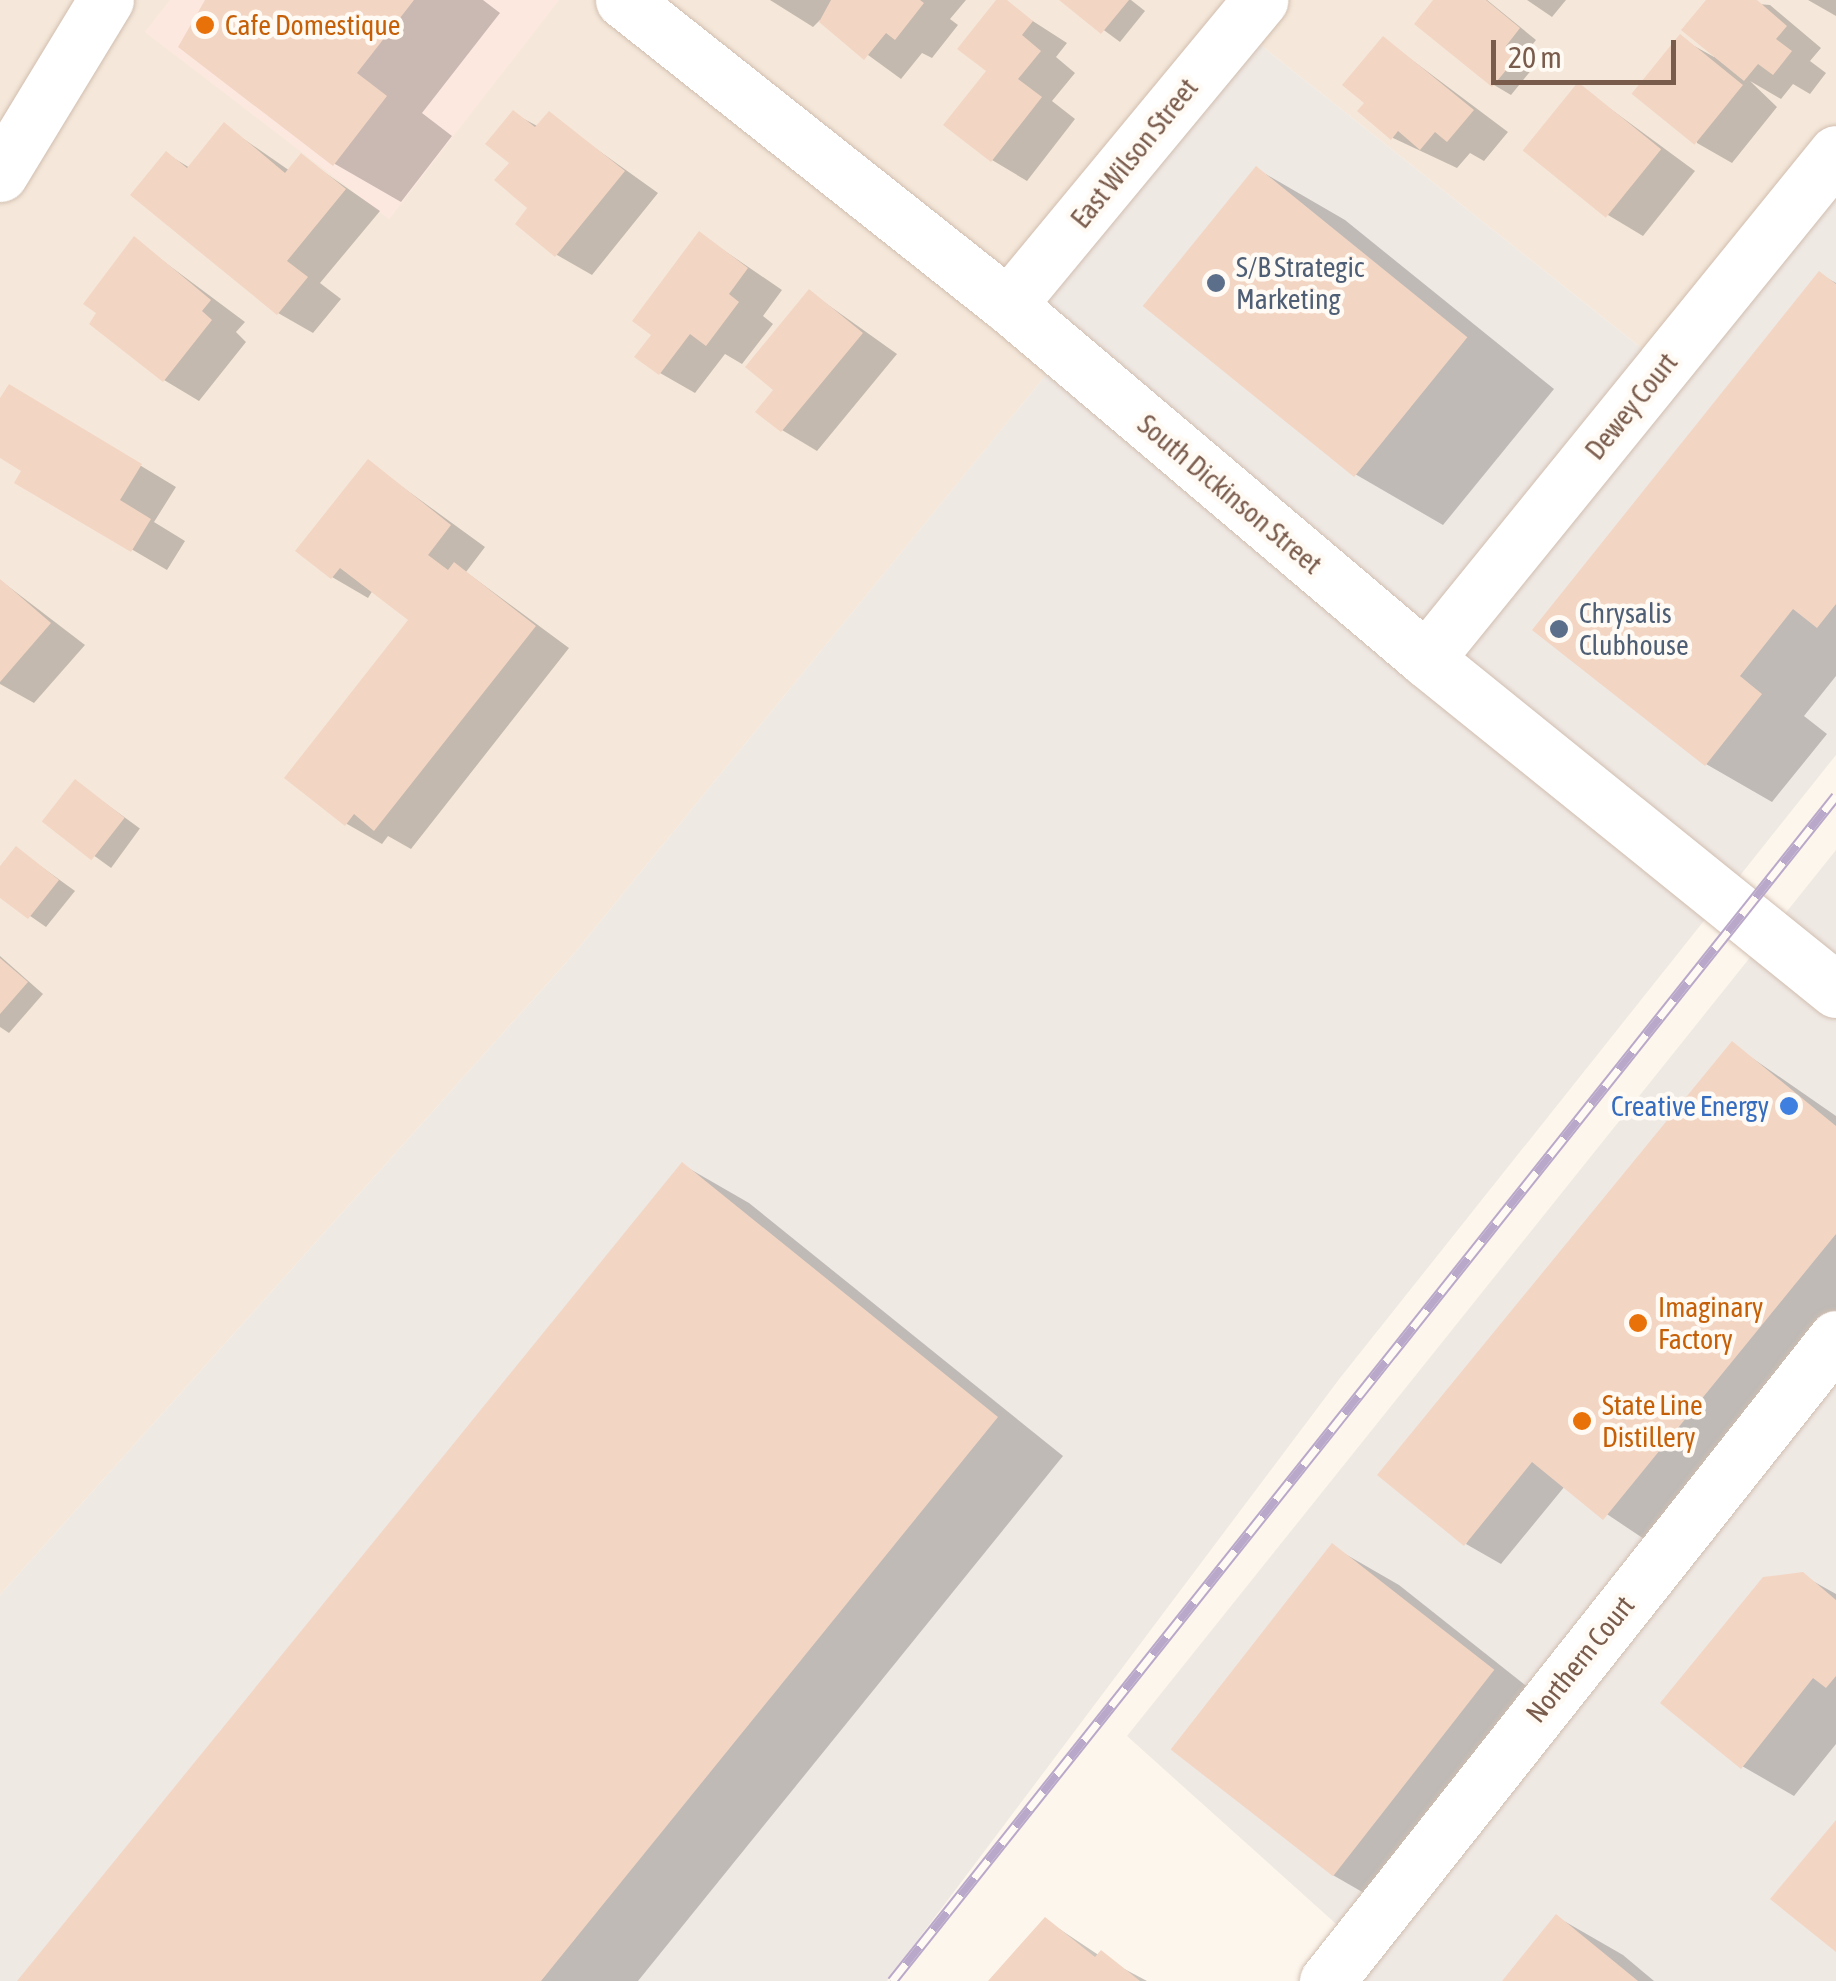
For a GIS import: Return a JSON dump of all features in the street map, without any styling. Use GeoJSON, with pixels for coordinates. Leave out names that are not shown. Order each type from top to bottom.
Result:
{"type":"FeatureCollection","features":[{"type":"Feature","properties":{"kind":"street"},"geometry":{"type":"LineString","coordinates":[[0,174],[106,0]]}},
{"type":"Feature","properties":{"kind":"street","name":"South Dickinson Street"},"geometry":{"type":"LineString","coordinates":[[623,0],[1008,306],[1426,659],[1836,990]]}},
{"type":"Feature","properties":{"kind":"street","name":"East Wilson Street"},"geometry":{"type":"LineString","coordinates":[[1008,306],[1260,0]]}},
{"type":"Feature","properties":{"kind":"street","name":"Dewey Court"},"geometry":{"type":"LineString","coordinates":[[1426,659],[1836,153]]}},
{"type":"Feature","properties":{"kind":"street","name":"Northern Court"},"geometry":{"type":"LineString","coordinates":[[1327,1981],[1836,1338]]}},
{"type":"Feature","properties":{"kind":"shaded area"},"geometry":{"type":"Polygon","coordinates":[[[0,0],[1836,0],[1836,153],[1664,366],[1238,27],[1064,353],[573,955],[0,1595],[0,0]]]}},
{"type":"Feature","properties":{"kind":"shaded area"},"geometry":{"type":"Polygon","coordinates":[[[170,0],[559,0],[389,219],[145,32],[170,0]]]}},
{"type":"Feature","properties":{"kind":"shaded area"},"geometry":{"type":"Polygon","coordinates":[[[1238,27],[1664,366],[1836,153],[1836,755],[1340,1378],[887,1981],[0,1981],[0,1595],[573,955],[1063,354],[1008,305],[1238,27]]]}},
{"type":"Feature","properties":{"kind":"shaded area"},"geometry":{"type":"Polygon","coordinates":[[[1836,850],[1836,1981],[1327,1981],[1355,1941],[1127,1736],[1836,850]]]}},
{"type":"Feature","properties":{"kind":"building"},"geometry":{"type":"Polygon","coordinates":[[[205,0],[414,0],[357,73],[387,96],[333,166],[178,47],[205,0]]]}},
{"type":"Feature","properties":{"kind":"building"},"geometry":{"type":"Polygon","coordinates":[[[831,0],[924,3],[895,40],[886,33],[864,60],[819,22],[831,0]]]}},
{"type":"Feature","properties":{"kind":"building"},"geometry":{"type":"Polygon","coordinates":[[[996,0],[1007,0],[1033,21],[1022,35],[1041,51],[1018,79],[1042,97],[991,162],[943,125],[986,71],[957,49],[996,0]]]}},
{"type":"Feature","properties":{"kind":"building"},"geometry":{"type":"Polygon","coordinates":[[[1059,0],[1129,0],[1101,34],[1059,0]]]}},
{"type":"Feature","properties":{"kind":"building"},"geometry":{"type":"Polygon","coordinates":[[[1433,0],[1486,0],[1520,28],[1506,46],[1518,56],[1492,87],[1414,24],[1433,0]]]}},
{"type":"Feature","properties":{"kind":"building"},"geometry":{"type":"Polygon","coordinates":[[[1706,0],[1757,0],[1787,26],[1776,39],[1792,51],[1773,75],[1758,64],[1744,81],[1681,30],[1706,0]]]}},
{"type":"Feature","properties":{"kind":"building"},"geometry":{"type":"Polygon","coordinates":[[[1680,34],[1743,85],[1694,145],[1632,94],[1680,34]]]}},
{"type":"Feature","properties":{"kind":"building"},"geometry":{"type":"Polygon","coordinates":[[[1383,36],[1474,110],[1447,142],[1435,132],[1420,150],[1398,131],[1391,140],[1357,111],[1364,103],[1342,85],[1383,36]]]}},
{"type":"Feature","properties":{"kind":"building"},"geometry":{"type":"Polygon","coordinates":[[[1578,82],[1661,149],[1606,218],[1523,150],[1578,82]]]}},
{"type":"Feature","properties":{"kind":"building"},"geometry":{"type":"Polygon","coordinates":[[[513,110],[535,127],[549,111],[625,171],[555,257],[515,224],[527,208],[494,180],[509,163],[485,144],[513,110]]]}},
{"type":"Feature","properties":{"kind":"building"},"geometry":{"type":"Polygon","coordinates":[[[224,122],[285,173],[301,153],[346,189],[287,261],[308,277],[277,315],[130,195],[166,151],[187,168],[224,122]]]}},
{"type":"Feature","properties":{"kind":"building"},"geometry":{"type":"Polygon","coordinates":[[[1256,166],[1467,337],[1354,477],[1143,306],[1256,166]]]}},
{"type":"Feature","properties":{"kind":"building"},"geometry":{"type":"Polygon","coordinates":[[[699,231],[748,268],[729,294],[739,302],[706,346],[690,334],[659,375],[634,357],[651,335],[632,321],[699,231]]]}},
{"type":"Feature","properties":{"kind":"building"},"geometry":{"type":"Polygon","coordinates":[[[134,236],[211,300],[202,311],[212,320],[163,382],[89,324],[96,313],[83,304],[134,236]]]}},
{"type":"Feature","properties":{"kind":"building"},"geometry":{"type":"Polygon","coordinates":[[[1819,271],[1836,284],[1836,604],[1817,628],[1793,609],[1740,676],[1762,694],[1705,766],[1532,630],[1819,271]]]}},
{"type":"Feature","properties":{"kind":"building"},"geometry":{"type":"Polygon","coordinates":[[[809,289],[863,333],[781,432],[755,412],[773,390],[745,367],[809,289]]]}},
{"type":"Feature","properties":{"kind":"building"},"geometry":{"type":"Polygon","coordinates":[[[9,384],[142,464],[120,500],[151,519],[131,552],[14,483],[21,471],[0,458],[0,398],[9,384]]]}},
{"type":"Feature","properties":{"kind":"building"},"geometry":{"type":"Polygon","coordinates":[[[368,459],[451,525],[428,555],[448,570],[454,562],[536,626],[374,831],[354,814],[345,826],[284,778],[408,620],[340,568],[331,579],[295,551],[368,459]]]}},
{"type":"Feature","properties":{"kind":"building"},"geometry":{"type":"Polygon","coordinates":[[[0,579],[51,623],[0,682],[0,579]]]}},
{"type":"Feature","properties":{"kind":"building"},"geometry":{"type":"Polygon","coordinates":[[[75,779],[125,818],[91,860],[42,822],[75,779]]]}},
{"type":"Feature","properties":{"kind":"building"},"geometry":{"type":"Polygon","coordinates":[[[16,846],[59,880],[28,919],[0,898],[0,866],[16,846]]]}},
{"type":"Feature","properties":{"kind":"building"},"geometry":{"type":"Polygon","coordinates":[[[0,958],[28,982],[0,1014],[0,958]]]}},
{"type":"Feature","properties":{"kind":"building"},"geometry":{"type":"Polygon","coordinates":[[[1732,1041],[1836,1126],[1836,1234],[1603,1520],[1532,1462],[1464,1546],[1377,1475],[1732,1041]]]}},
{"type":"Feature","properties":{"kind":"building"},"geometry":{"type":"Polygon","coordinates":[[[682,1162],[998,1417],[541,1981],[17,1981],[682,1162]]]}},
{"type":"Feature","properties":{"kind":"building"},"geometry":{"type":"Polygon","coordinates":[[[1332,1543],[1494,1670],[1333,1876],[1171,1749],[1332,1543]]]}},
{"type":"Feature","properties":{"kind":"building"},"geometry":{"type":"Polygon","coordinates":[[[1803,1572],[1836,1600],[1836,1676],[1826,1688],[1813,1678],[1741,1769],[1660,1703],[1763,1577],[1803,1572]]]}},
{"type":"Feature","properties":{"kind":"building"},"geometry":{"type":"Polygon","coordinates":[[[1836,1820],[1836,1952],[1770,1899],[1836,1820]]]}},
{"type":"Feature","properties":{"kind":"building"},"geometry":{"type":"Polygon","coordinates":[[[1556,1914],[1638,1981],[1502,1981],[1556,1914]]]}},
{"type":"Feature","properties":{"kind":"building"},"geometry":{"type":"Polygon","coordinates":[[[1045,1917],[1095,1957],[1101,1950],[1140,1981],[988,1981],[1045,1917]]]}},
{"type":"Feature","properties":{"kind":"railway"},"geometry":{"type":"LineString","coordinates":[[892,1981],[1836,796]]}},
{"type":"Feature","properties":{"kind":"place","name":"Cafe Domestique"},"geometry":{"type":"Point","coordinates":[205,25]}},
{"type":"Feature","properties":{"kind":"place","name":"S/B Strategic Marketing"},"geometry":{"type":"Point","coordinates":[1216,283]}},
{"type":"Feature","properties":{"kind":"place","name":"Chrysalis Clubhouse"},"geometry":{"type":"Point","coordinates":[1559,629]}},
{"type":"Feature","properties":{"kind":"place","name":"Creative Energy"},"geometry":{"type":"Point","coordinates":[1789,1106]}},
{"type":"Feature","properties":{"kind":"place","name":"Imaginary Factory"},"geometry":{"type":"Point","coordinates":[1638,1323]}},
{"type":"Feature","properties":{"kind":"place","name":"State Line Distillery"},"geometry":{"type":"Point","coordinates":[1582,1421]}}]}
